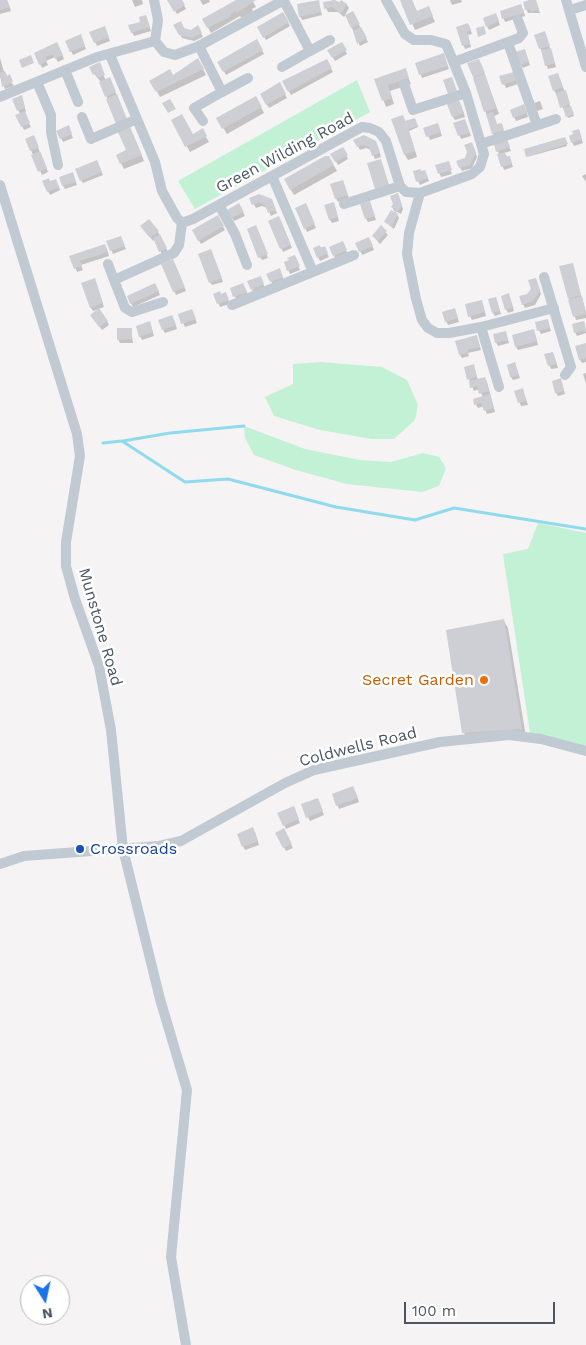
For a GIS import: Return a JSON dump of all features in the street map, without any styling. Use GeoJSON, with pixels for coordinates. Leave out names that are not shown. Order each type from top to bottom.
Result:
{"type":"FeatureCollection","features":[{"type":"Feature","properties":{"kind":"street"},"geometry":{"type":"LineString","coordinates":[[154,0],[158,20],[155,41],[164,52],[175,55],[199,46],[284,1],[310,51]]}},
{"type":"Feature","properties":{"kind":"street"},"geometry":{"type":"LineString","coordinates":[[344,204],[400,186],[406,192],[420,193],[472,174],[483,162],[484,154],[466,92],[446,44],[431,40],[414,40],[405,34],[386,0]]}},
{"type":"Feature","properties":{"kind":"street"},"geometry":{"type":"LineString","coordinates":[[586,5],[568,5],[586,67]]}},
{"type":"Feature","properties":{"kind":"street"},"geometry":{"type":"LineString","coordinates":[[454,62],[519,38],[522,33],[518,20]]}},
{"type":"Feature","properties":{"kind":"street"},"geometry":{"type":"LineString","coordinates":[[282,67],[330,40]]}},
{"type":"Feature","properties":{"kind":"street"},"geometry":{"type":"LineString","coordinates":[[0,97],[97,57],[110,55],[124,48],[155,41]]}},
{"type":"Feature","properties":{"kind":"street"},"geometry":{"type":"LineString","coordinates":[[508,43],[537,125]]}},
{"type":"Feature","properties":{"kind":"street"},"geometry":{"type":"LineString","coordinates":[[199,46],[222,92]]}},
{"type":"Feature","properties":{"kind":"street"},"geometry":{"type":"LineString","coordinates":[[110,55],[155,162],[162,191],[177,218],[182,223],[179,245],[174,253],[114,280]]}},
{"type":"Feature","properties":{"kind":"street"},"geometry":{"type":"LineString","coordinates":[[65,70],[78,102]]}},
{"type":"Feature","properties":{"kind":"street"},"geometry":{"type":"LineString","coordinates":[[203,121],[194,108],[248,78]]}},
{"type":"Feature","properties":{"kind":"street"},"geometry":{"type":"LineString","coordinates":[[36,82],[51,115],[51,132],[58,165]]}},
{"type":"Feature","properties":{"kind":"street"},"geometry":{"type":"LineString","coordinates":[[404,84],[413,110],[466,92]]}},
{"type":"Feature","properties":{"kind":"street"},"geometry":{"type":"LineString","coordinates":[[82,117],[91,139],[137,118]]}},
{"type":"Feature","properties":{"kind":"street"},"geometry":{"type":"LineString","coordinates":[[481,144],[556,119]]}},
{"type":"Feature","properties":{"kind":"street","name":"Green Wilding Road"},"geometry":{"type":"LineString","coordinates":[[182,223],[219,205],[355,130],[370,128],[379,132],[386,141],[400,186]]}},
{"type":"Feature","properties":{"kind":"street"},"geometry":{"type":"LineString","coordinates":[[272,176],[313,272]]}},
{"type":"Feature","properties":{"kind":"street","name":"Munstone Road"},"geometry":{"type":"LineString","coordinates":[[0,185],[77,434],[80,456],[66,542],[66,566],[75,599],[99,666],[111,730],[123,849],[160,998],[186,1090],[171,1257],[186,1345]]}},
{"type":"Feature","properties":{"kind":"street"},"geometry":{"type":"LineString","coordinates":[[420,193],[409,233],[407,254],[410,276],[422,320],[428,328],[437,333],[481,327],[554,308]]}},
{"type":"Feature","properties":{"kind":"street"},"geometry":{"type":"LineString","coordinates":[[219,205],[235,234],[248,265]]}},
{"type":"Feature","properties":{"kind":"street"},"geometry":{"type":"LineString","coordinates":[[232,305],[354,255]]}},
{"type":"Feature","properties":{"kind":"street"},"geometry":{"type":"LineString","coordinates":[[108,264],[125,308],[132,312],[163,302]]}},
{"type":"Feature","properties":{"kind":"street"},"geometry":{"type":"LineString","coordinates":[[544,276],[571,367],[565,375]]}},
{"type":"Feature","properties":{"kind":"street"},"geometry":{"type":"LineString","coordinates":[[481,327],[498,387]]}},
{"type":"Feature","properties":{"kind":"street","name":"Coldwells Road"},"geometry":{"type":"LineString","coordinates":[[0,864],[24,856],[159,846],[181,841],[285,783],[314,770],[440,742],[509,735],[541,739],[586,751]]}},
{"type":"Feature","properties":{"kind":"green space"},"geometry":{"type":"Polygon","coordinates":[[[357,80],[370,112],[195,209],[178,181],[357,80]]]}},
{"type":"Feature","properties":{"kind":"green space"},"geometry":{"type":"Polygon","coordinates":[[[320,362],[382,367],[407,380],[418,405],[415,420],[394,439],[371,439],[320,430],[274,416],[265,397],[293,384],[293,364],[320,362]]]}},
{"type":"Feature","properties":{"kind":"green space"},"geometry":{"type":"Polygon","coordinates":[[[244,426],[305,449],[360,460],[391,462],[423,453],[439,457],[446,468],[439,486],[422,492],[347,484],[296,470],[254,455],[245,438],[244,426]]]}},
{"type":"Feature","properties":{"kind":"green space"},"geometry":{"type":"Polygon","coordinates":[[[538,523],[586,533],[586,748],[530,733],[503,554],[528,549],[538,523]]]}},
{"type":"Feature","properties":{"kind":"building"},"geometry":{"type":"Polygon","coordinates":[[[0,0],[7,0],[10,7],[0,10],[0,0]]]}},
{"type":"Feature","properties":{"kind":"building"},"geometry":{"type":"Polygon","coordinates":[[[167,0],[182,0],[185,5],[174,12],[167,0]]]}},
{"type":"Feature","properties":{"kind":"building"},"geometry":{"type":"Polygon","coordinates":[[[236,0],[256,0],[237,13],[236,11],[230,14],[231,16],[207,28],[202,19],[236,0]]]}},
{"type":"Feature","properties":{"kind":"building"},"geometry":{"type":"Polygon","coordinates":[[[319,0],[321,12],[299,17],[297,4],[319,0]]]}},
{"type":"Feature","properties":{"kind":"building"},"geometry":{"type":"Polygon","coordinates":[[[335,0],[339,3],[341,0],[347,4],[341,14],[332,7],[324,9],[323,2],[335,0]]]}},
{"type":"Feature","properties":{"kind":"building"},"geometry":{"type":"Polygon","coordinates":[[[400,0],[412,0],[417,11],[429,6],[433,16],[410,25],[400,0]]]}},
{"type":"Feature","properties":{"kind":"building"},"geometry":{"type":"Polygon","coordinates":[[[536,0],[539,9],[531,12],[530,9],[525,10],[523,2],[536,0]]]}},
{"type":"Feature","properties":{"kind":"building"},"geometry":{"type":"Polygon","coordinates":[[[521,4],[524,13],[502,19],[500,11],[521,4]]]}},
{"type":"Feature","properties":{"kind":"building"},"geometry":{"type":"Polygon","coordinates":[[[353,11],[360,24],[351,28],[345,15],[353,11]]]}},
{"type":"Feature","properties":{"kind":"building"},"geometry":{"type":"Polygon","coordinates":[[[283,12],[289,22],[263,38],[257,27],[283,12]]]}},
{"type":"Feature","properties":{"kind":"building"},"geometry":{"type":"Polygon","coordinates":[[[496,13],[499,21],[486,27],[483,18],[496,13]]]}},
{"type":"Feature","properties":{"kind":"building"},"geometry":{"type":"Polygon","coordinates":[[[146,15],[150,27],[131,33],[128,25],[140,22],[139,17],[146,15]]]}},
{"type":"Feature","properties":{"kind":"building"},"geometry":{"type":"Polygon","coordinates":[[[181,21],[184,28],[191,30],[198,25],[202,33],[192,38],[179,35],[173,25],[181,21]]]}},
{"type":"Feature","properties":{"kind":"building"},"geometry":{"type":"Polygon","coordinates":[[[468,23],[471,30],[467,32],[470,44],[462,46],[456,27],[468,23]]]}},
{"type":"Feature","properties":{"kind":"building"},"geometry":{"type":"Polygon","coordinates":[[[105,26],[109,37],[94,43],[89,32],[105,26]]]}},
{"type":"Feature","properties":{"kind":"building"},"geometry":{"type":"Polygon","coordinates":[[[484,26],[486,34],[478,37],[476,28],[484,26]]]}},
{"type":"Feature","properties":{"kind":"building"},"geometry":{"type":"Polygon","coordinates":[[[361,27],[367,38],[357,44],[353,31],[361,27]]]}},
{"type":"Feature","properties":{"kind":"building"},"geometry":{"type":"Polygon","coordinates":[[[545,31],[550,46],[539,49],[534,35],[545,31]]]}},
{"type":"Feature","properties":{"kind":"building"},"geometry":{"type":"Polygon","coordinates":[[[81,34],[85,46],[70,52],[65,41],[81,34]]]}},
{"type":"Feature","properties":{"kind":"building"},"geometry":{"type":"Polygon","coordinates":[[[257,39],[263,50],[223,72],[217,62],[257,39]]]}},
{"type":"Feature","properties":{"kind":"building"},"geometry":{"type":"Polygon","coordinates":[[[57,42],[63,55],[55,59],[53,54],[45,57],[47,61],[39,65],[34,53],[57,42]]]}},
{"type":"Feature","properties":{"kind":"building"},"geometry":{"type":"Polygon","coordinates":[[[342,42],[347,50],[332,58],[327,50],[342,42]]]}},
{"type":"Feature","properties":{"kind":"building"},"geometry":{"type":"Polygon","coordinates":[[[551,48],[555,63],[545,66],[541,50],[551,48]]]}},
{"type":"Feature","properties":{"kind":"building"},"geometry":{"type":"Polygon","coordinates":[[[525,49],[529,62],[520,65],[515,52],[525,49]]]}},
{"type":"Feature","properties":{"kind":"building"},"geometry":{"type":"Polygon","coordinates":[[[444,53],[448,66],[419,75],[415,63],[444,53]]]}},
{"type":"Feature","properties":{"kind":"building"},"geometry":{"type":"Polygon","coordinates":[[[31,55],[34,63],[22,68],[19,60],[31,55]]]}},
{"type":"Feature","properties":{"kind":"building"},"geometry":{"type":"Polygon","coordinates":[[[198,58],[204,69],[156,92],[149,81],[170,69],[173,75],[198,58]]]}},
{"type":"Feature","properties":{"kind":"building"},"geometry":{"type":"Polygon","coordinates":[[[327,59],[332,68],[288,92],[282,81],[327,59]]]}},
{"type":"Feature","properties":{"kind":"building"},"geometry":{"type":"Polygon","coordinates":[[[479,59],[485,73],[473,77],[467,63],[479,59]]]}},
{"type":"Feature","properties":{"kind":"building"},"geometry":{"type":"Polygon","coordinates":[[[100,62],[105,75],[97,78],[89,67],[100,62]]]}},
{"type":"Feature","properties":{"kind":"building"},"geometry":{"type":"Polygon","coordinates":[[[406,68],[409,78],[388,85],[392,98],[382,101],[374,79],[406,68]]]}},
{"type":"Feature","properties":{"kind":"building"},"geometry":{"type":"Polygon","coordinates":[[[5,71],[7,76],[10,74],[13,82],[2,87],[0,73],[5,71]]]}},
{"type":"Feature","properties":{"kind":"building"},"geometry":{"type":"Polygon","coordinates":[[[514,72],[517,80],[502,85],[499,76],[514,72]]]}},
{"type":"Feature","properties":{"kind":"building"},"geometry":{"type":"Polygon","coordinates":[[[558,73],[563,87],[553,91],[548,76],[558,73]]]}},
{"type":"Feature","properties":{"kind":"building"},"geometry":{"type":"Polygon","coordinates":[[[485,74],[496,108],[484,112],[473,78],[485,74]]]}},
{"type":"Feature","properties":{"kind":"building"},"geometry":{"type":"Polygon","coordinates":[[[110,77],[116,92],[105,97],[99,82],[110,77]]]}},
{"type":"Feature","properties":{"kind":"building"},"geometry":{"type":"Polygon","coordinates":[[[452,77],[457,91],[448,94],[443,80],[452,77]]]}},
{"type":"Feature","properties":{"kind":"building"},"geometry":{"type":"Polygon","coordinates":[[[280,82],[286,94],[266,105],[260,94],[280,82]]]}},
{"type":"Feature","properties":{"kind":"building"},"geometry":{"type":"Polygon","coordinates":[[[566,90],[570,104],[560,108],[556,93],[566,90]]]}},
{"type":"Feature","properties":{"kind":"building"},"geometry":{"type":"Polygon","coordinates":[[[117,94],[127,119],[116,124],[106,99],[117,94]]]}},
{"type":"Feature","properties":{"kind":"building"},"geometry":{"type":"Polygon","coordinates":[[[22,95],[25,108],[17,111],[12,99],[22,95]]]}},
{"type":"Feature","properties":{"kind":"building"},"geometry":{"type":"Polygon","coordinates":[[[256,96],[262,107],[222,129],[216,118],[256,96]]]}},
{"type":"Feature","properties":{"kind":"building"},"geometry":{"type":"Polygon","coordinates":[[[170,99],[176,109],[168,113],[162,103],[170,99]]]}},
{"type":"Feature","properties":{"kind":"building"},"geometry":{"type":"Polygon","coordinates":[[[459,100],[464,113],[452,117],[447,104],[459,100]]]}},
{"type":"Feature","properties":{"kind":"building"},"geometry":{"type":"Polygon","coordinates":[[[524,104],[527,113],[513,118],[510,110],[524,104]]]}},
{"type":"Feature","properties":{"kind":"building"},"geometry":{"type":"Polygon","coordinates":[[[571,106],[574,114],[566,117],[563,108],[571,106]]]}},
{"type":"Feature","properties":{"kind":"building"},"geometry":{"type":"Polygon","coordinates":[[[25,111],[30,123],[21,127],[15,115],[25,111]]]}},
{"type":"Feature","properties":{"kind":"building"},"geometry":{"type":"Polygon","coordinates":[[[493,112],[497,124],[502,123],[504,130],[492,134],[486,114],[493,112]]]}},
{"type":"Feature","properties":{"kind":"building"},"geometry":{"type":"Polygon","coordinates":[[[182,114],[193,134],[203,128],[207,136],[185,147],[171,120],[182,114]]]}},
{"type":"Feature","properties":{"kind":"building"},"geometry":{"type":"Polygon","coordinates":[[[403,115],[405,121],[415,118],[418,126],[408,129],[415,151],[404,155],[391,119],[403,115]]]}},
{"type":"Feature","properties":{"kind":"building"},"geometry":{"type":"Polygon","coordinates":[[[465,119],[470,133],[458,136],[453,123],[465,119]]]}},
{"type":"Feature","properties":{"kind":"building"},"geometry":{"type":"Polygon","coordinates":[[[438,123],[441,132],[426,137],[423,128],[438,123]]]}},
{"type":"Feature","properties":{"kind":"building"},"geometry":{"type":"Polygon","coordinates":[[[69,125],[72,134],[60,139],[56,131],[69,125]]]}},
{"type":"Feature","properties":{"kind":"building"},"geometry":{"type":"Polygon","coordinates":[[[130,127],[142,155],[120,164],[116,155],[126,150],[118,132],[130,127]]]}},
{"type":"Feature","properties":{"kind":"building"},"geometry":{"type":"Polygon","coordinates":[[[579,129],[582,139],[571,143],[569,136],[573,134],[572,131],[579,129]]]}},
{"type":"Feature","properties":{"kind":"building"},"geometry":{"type":"Polygon","coordinates":[[[34,135],[39,147],[30,151],[25,139],[34,135]]]}},
{"type":"Feature","properties":{"kind":"building"},"geometry":{"type":"Polygon","coordinates":[[[364,135],[376,141],[380,153],[372,156],[369,147],[363,145],[357,147],[353,140],[364,135]]]}},
{"type":"Feature","properties":{"kind":"building"},"geometry":{"type":"Polygon","coordinates":[[[565,137],[568,144],[526,157],[524,149],[565,137]]]}},
{"type":"Feature","properties":{"kind":"building"},"geometry":{"type":"Polygon","coordinates":[[[507,139],[510,147],[496,152],[494,144],[507,139]]]}},
{"type":"Feature","properties":{"kind":"building"},"geometry":{"type":"Polygon","coordinates":[[[472,142],[476,153],[470,165],[459,168],[456,161],[465,158],[467,152],[464,145],[472,142]]]}},
{"type":"Feature","properties":{"kind":"building"},"geometry":{"type":"Polygon","coordinates":[[[343,147],[348,155],[335,162],[330,154],[343,147]]]}},
{"type":"Feature","properties":{"kind":"building"},"geometry":{"type":"Polygon","coordinates":[[[40,151],[47,168],[38,172],[31,155],[40,151]]]}},
{"type":"Feature","properties":{"kind":"building"},"geometry":{"type":"Polygon","coordinates":[[[505,152],[506,157],[510,156],[512,164],[501,167],[497,154],[505,152]]]}},
{"type":"Feature","properties":{"kind":"building"},"geometry":{"type":"Polygon","coordinates":[[[325,156],[329,156],[334,165],[290,190],[284,179],[325,156]]]}},
{"type":"Feature","properties":{"kind":"building"},"geometry":{"type":"Polygon","coordinates":[[[381,159],[389,185],[375,189],[367,163],[381,159]]]}},
{"type":"Feature","properties":{"kind":"building"},"geometry":{"type":"Polygon","coordinates":[[[97,160],[102,172],[80,181],[75,169],[97,160]]]}},
{"type":"Feature","properties":{"kind":"building"},"geometry":{"type":"Polygon","coordinates":[[[449,161],[452,170],[438,174],[435,165],[449,161]]]}},
{"type":"Feature","properties":{"kind":"building"},"geometry":{"type":"Polygon","coordinates":[[[420,169],[421,171],[425,170],[428,178],[416,182],[413,171],[420,169]]]}},
{"type":"Feature","properties":{"kind":"building"},"geometry":{"type":"Polygon","coordinates":[[[73,172],[76,182],[62,186],[59,177],[73,172]]]}},
{"type":"Feature","properties":{"kind":"building"},"geometry":{"type":"Polygon","coordinates":[[[49,178],[50,181],[56,179],[59,187],[47,192],[42,181],[49,178]]]}},
{"type":"Feature","properties":{"kind":"building"},"geometry":{"type":"Polygon","coordinates":[[[343,180],[348,195],[335,199],[330,184],[343,180]]]}},
{"type":"Feature","properties":{"kind":"building"},"geometry":{"type":"Polygon","coordinates":[[[398,193],[402,205],[398,211],[391,207],[393,204],[390,196],[398,193]]]}},
{"type":"Feature","properties":{"kind":"building"},"geometry":{"type":"Polygon","coordinates":[[[259,194],[272,199],[276,210],[268,213],[265,205],[259,202],[252,205],[249,198],[259,194]]]}},
{"type":"Feature","properties":{"kind":"building"},"geometry":{"type":"Polygon","coordinates":[[[370,201],[375,216],[365,219],[360,204],[370,201]]]}},
{"type":"Feature","properties":{"kind":"building"},"geometry":{"type":"Polygon","coordinates":[[[334,202],[338,217],[329,220],[324,205],[334,202]]]}},
{"type":"Feature","properties":{"kind":"building"},"geometry":{"type":"Polygon","coordinates":[[[239,203],[244,212],[231,218],[227,210],[239,203]]]}},
{"type":"Feature","properties":{"kind":"building"},"geometry":{"type":"Polygon","coordinates":[[[306,203],[315,224],[304,229],[295,208],[306,203]]]}},
{"type":"Feature","properties":{"kind":"building"},"geometry":{"type":"Polygon","coordinates":[[[391,210],[398,214],[392,226],[384,222],[391,210]]]}},
{"type":"Feature","properties":{"kind":"building"},"geometry":{"type":"Polygon","coordinates":[[[218,215],[224,226],[198,241],[192,230],[218,215]]]}},
{"type":"Feature","properties":{"kind":"building"},"geometry":{"type":"Polygon","coordinates":[[[279,216],[291,245],[280,249],[268,221],[279,216]]]}},
{"type":"Feature","properties":{"kind":"building"},"geometry":{"type":"Polygon","coordinates":[[[149,219],[159,231],[150,238],[140,226],[149,219]]]}},
{"type":"Feature","properties":{"kind":"building"},"geometry":{"type":"Polygon","coordinates":[[[256,225],[268,254],[258,258],[247,229],[256,225]]]}},
{"type":"Feature","properties":{"kind":"building"},"geometry":{"type":"Polygon","coordinates":[[[381,225],[387,231],[378,241],[372,236],[381,225]]]}},
{"type":"Feature","properties":{"kind":"building"},"geometry":{"type":"Polygon","coordinates":[[[160,234],[167,248],[159,252],[153,238],[160,234]]]}},
{"type":"Feature","properties":{"kind":"building"},"geometry":{"type":"Polygon","coordinates":[[[121,236],[125,246],[110,251],[106,241],[121,236]]]}},
{"type":"Feature","properties":{"kind":"building"},"geometry":{"type":"Polygon","coordinates":[[[369,237],[373,246],[359,252],[355,243],[369,237]]]}},
{"type":"Feature","properties":{"kind":"building"},"geometry":{"type":"Polygon","coordinates":[[[343,241],[347,250],[333,256],[329,247],[343,241]]]}},
{"type":"Feature","properties":{"kind":"building"},"geometry":{"type":"Polygon","coordinates":[[[105,244],[108,252],[80,261],[82,266],[74,269],[69,256],[105,244]]]}},
{"type":"Feature","properties":{"kind":"building"},"geometry":{"type":"Polygon","coordinates":[[[320,245],[321,248],[325,246],[328,253],[317,258],[313,248],[320,245]]]}},
{"type":"Feature","properties":{"kind":"building"},"geometry":{"type":"Polygon","coordinates":[[[211,249],[222,278],[209,283],[198,254],[211,249]]]}},
{"type":"Feature","properties":{"kind":"building"},"geometry":{"type":"Polygon","coordinates":[[[295,255],[300,266],[287,271],[284,262],[289,260],[287,258],[295,255]]]}},
{"type":"Feature","properties":{"kind":"building"},"geometry":{"type":"Polygon","coordinates":[[[173,259],[185,287],[173,292],[161,264],[173,259]]]}},
{"type":"Feature","properties":{"kind":"building"},"geometry":{"type":"Polygon","coordinates":[[[573,263],[581,295],[568,299],[559,266],[573,263]]]}},
{"type":"Feature","properties":{"kind":"building"},"geometry":{"type":"Polygon","coordinates":[[[280,268],[283,277],[270,282],[266,274],[280,268]]]}},
{"type":"Feature","properties":{"kind":"building"},"geometry":{"type":"Polygon","coordinates":[[[261,276],[264,284],[251,290],[247,281],[261,276]]]}},
{"type":"Feature","properties":{"kind":"building"},"geometry":{"type":"Polygon","coordinates":[[[95,278],[103,303],[90,308],[81,283],[95,278]]]}},
{"type":"Feature","properties":{"kind":"building"},"geometry":{"type":"Polygon","coordinates":[[[536,278],[540,290],[533,301],[522,305],[519,296],[527,294],[531,289],[528,280],[536,278]]]}},
{"type":"Feature","properties":{"kind":"building"},"geometry":{"type":"Polygon","coordinates":[[[155,283],[159,291],[130,304],[127,296],[155,283]]]}},
{"type":"Feature","properties":{"kind":"building"},"geometry":{"type":"Polygon","coordinates":[[[243,283],[247,292],[233,297],[230,288],[243,283]]]}},
{"type":"Feature","properties":{"kind":"building"},"geometry":{"type":"Polygon","coordinates":[[[220,291],[221,294],[226,292],[229,300],[217,304],[213,294],[220,291]]]}},
{"type":"Feature","properties":{"kind":"building"},"geometry":{"type":"Polygon","coordinates":[[[509,293],[513,307],[505,310],[501,296],[509,293]]]}},
{"type":"Feature","properties":{"kind":"building"},"geometry":{"type":"Polygon","coordinates":[[[582,296],[586,314],[573,317],[568,300],[582,296]]]}},
{"type":"Feature","properties":{"kind":"building"},"geometry":{"type":"Polygon","coordinates":[[[496,297],[500,311],[492,313],[488,299],[496,297]]]}},
{"type":"Feature","properties":{"kind":"building"},"geometry":{"type":"Polygon","coordinates":[[[482,300],[485,312],[468,317],[465,304],[482,300]]]}},
{"type":"Feature","properties":{"kind":"building"},"geometry":{"type":"Polygon","coordinates":[[[99,308],[108,321],[99,327],[90,315],[99,308]]]}},
{"type":"Feature","properties":{"kind":"building"},"geometry":{"type":"Polygon","coordinates":[[[455,308],[458,318],[445,322],[442,312],[455,308]]]}},
{"type":"Feature","properties":{"kind":"building"},"geometry":{"type":"Polygon","coordinates":[[[192,309],[196,319],[181,324],[178,314],[192,309]]]}},
{"type":"Feature","properties":{"kind":"building"},"geometry":{"type":"Polygon","coordinates":[[[172,315],[176,325],[162,330],[158,320],[172,315]]]}},
{"type":"Feature","properties":{"kind":"building"},"geometry":{"type":"Polygon","coordinates":[[[548,319],[550,328],[537,331],[535,322],[548,319]]]}},
{"type":"Feature","properties":{"kind":"building"},"geometry":{"type":"Polygon","coordinates":[[[150,321],[153,332],[139,337],[136,326],[150,321]]]}},
{"type":"Feature","properties":{"kind":"building"},"geometry":{"type":"Polygon","coordinates":[[[584,321],[586,330],[574,333],[572,324],[584,321]]]}},
{"type":"Feature","properties":{"kind":"building"},"geometry":{"type":"Polygon","coordinates":[[[117,328],[132,328],[132,339],[117,340],[117,328]]]}},
{"type":"Feature","properties":{"kind":"building"},"geometry":{"type":"Polygon","coordinates":[[[534,329],[537,341],[515,347],[512,335],[534,329]]]}},
{"type":"Feature","properties":{"kind":"building"},"geometry":{"type":"Polygon","coordinates":[[[506,331],[508,340],[495,343],[493,334],[506,331]]]}},
{"type":"Feature","properties":{"kind":"building"},"geometry":{"type":"Polygon","coordinates":[[[477,335],[480,347],[467,350],[468,353],[459,355],[455,341],[477,335]]]}},
{"type":"Feature","properties":{"kind":"building"},"geometry":{"type":"Polygon","coordinates":[[[586,343],[586,358],[579,360],[575,346],[586,343]]]}},
{"type":"Feature","properties":{"kind":"building"},"geometry":{"type":"Polygon","coordinates":[[[553,352],[557,364],[548,366],[544,354],[553,352]]]}},
{"type":"Feature","properties":{"kind":"building"},"geometry":{"type":"Polygon","coordinates":[[[515,362],[519,375],[510,377],[507,365],[515,362]]]}},
{"type":"Feature","properties":{"kind":"building"},"geometry":{"type":"Polygon","coordinates":[[[474,364],[477,377],[467,380],[464,367],[474,364]]]}},
{"type":"Feature","properties":{"kind":"building"},"geometry":{"type":"Polygon","coordinates":[[[485,377],[489,391],[479,394],[477,386],[470,388],[469,381],[485,377]]]}},
{"type":"Feature","properties":{"kind":"building"},"geometry":{"type":"Polygon","coordinates":[[[561,378],[564,391],[555,393],[552,381],[561,378]]]}},
{"type":"Feature","properties":{"kind":"building"},"geometry":{"type":"Polygon","coordinates":[[[523,388],[526,401],[518,403],[514,391],[523,388]]]}},
{"type":"Feature","properties":{"kind":"building"},"geometry":{"type":"Polygon","coordinates":[[[490,394],[493,408],[484,411],[481,403],[474,405],[473,399],[490,394]]]}},
{"type":"Feature","properties":{"kind":"building","name":"Secret Garden"},"geometry":{"type":"Polygon","coordinates":[[[504,619],[522,729],[462,733],[446,630],[504,619]]]}},
{"type":"Feature","properties":{"kind":"building"},"geometry":{"type":"Polygon","coordinates":[[[353,786],[358,798],[336,806],[332,794],[353,786]]]}},
{"type":"Feature","properties":{"kind":"building"},"geometry":{"type":"Polygon","coordinates":[[[318,798],[323,811],[306,818],[301,804],[318,798]]]}},
{"type":"Feature","properties":{"kind":"building"},"geometry":{"type":"Polygon","coordinates":[[[294,806],[299,819],[283,826],[277,813],[294,806]]]}},
{"type":"Feature","properties":{"kind":"building"},"geometry":{"type":"Polygon","coordinates":[[[253,827],[258,841],[242,847],[237,834],[253,827]]]}},
{"type":"Feature","properties":{"kind":"building"},"geometry":{"type":"Polygon","coordinates":[[[284,828],[292,844],[283,848],[275,833],[284,828]]]}},
{"type":"Feature","properties":{"kind":"waterway"},"geometry":{"type":"LineString","coordinates":[[123,441],[170,433],[244,426]]}},
{"type":"Feature","properties":{"kind":"waterway"},"geometry":{"type":"LineString","coordinates":[[103,443],[122,441],[185,482],[228,479],[336,507],[415,520],[454,508],[586,529]]}},
{"type":"Feature","properties":{"kind":"place","name":"Secret Garden"},"geometry":{"type":"Point","coordinates":[484,680]}},
{"type":"Feature","properties":{"kind":"place","name":"Crossroads"},"geometry":{"type":"Point","coordinates":[80,849]}}]}
